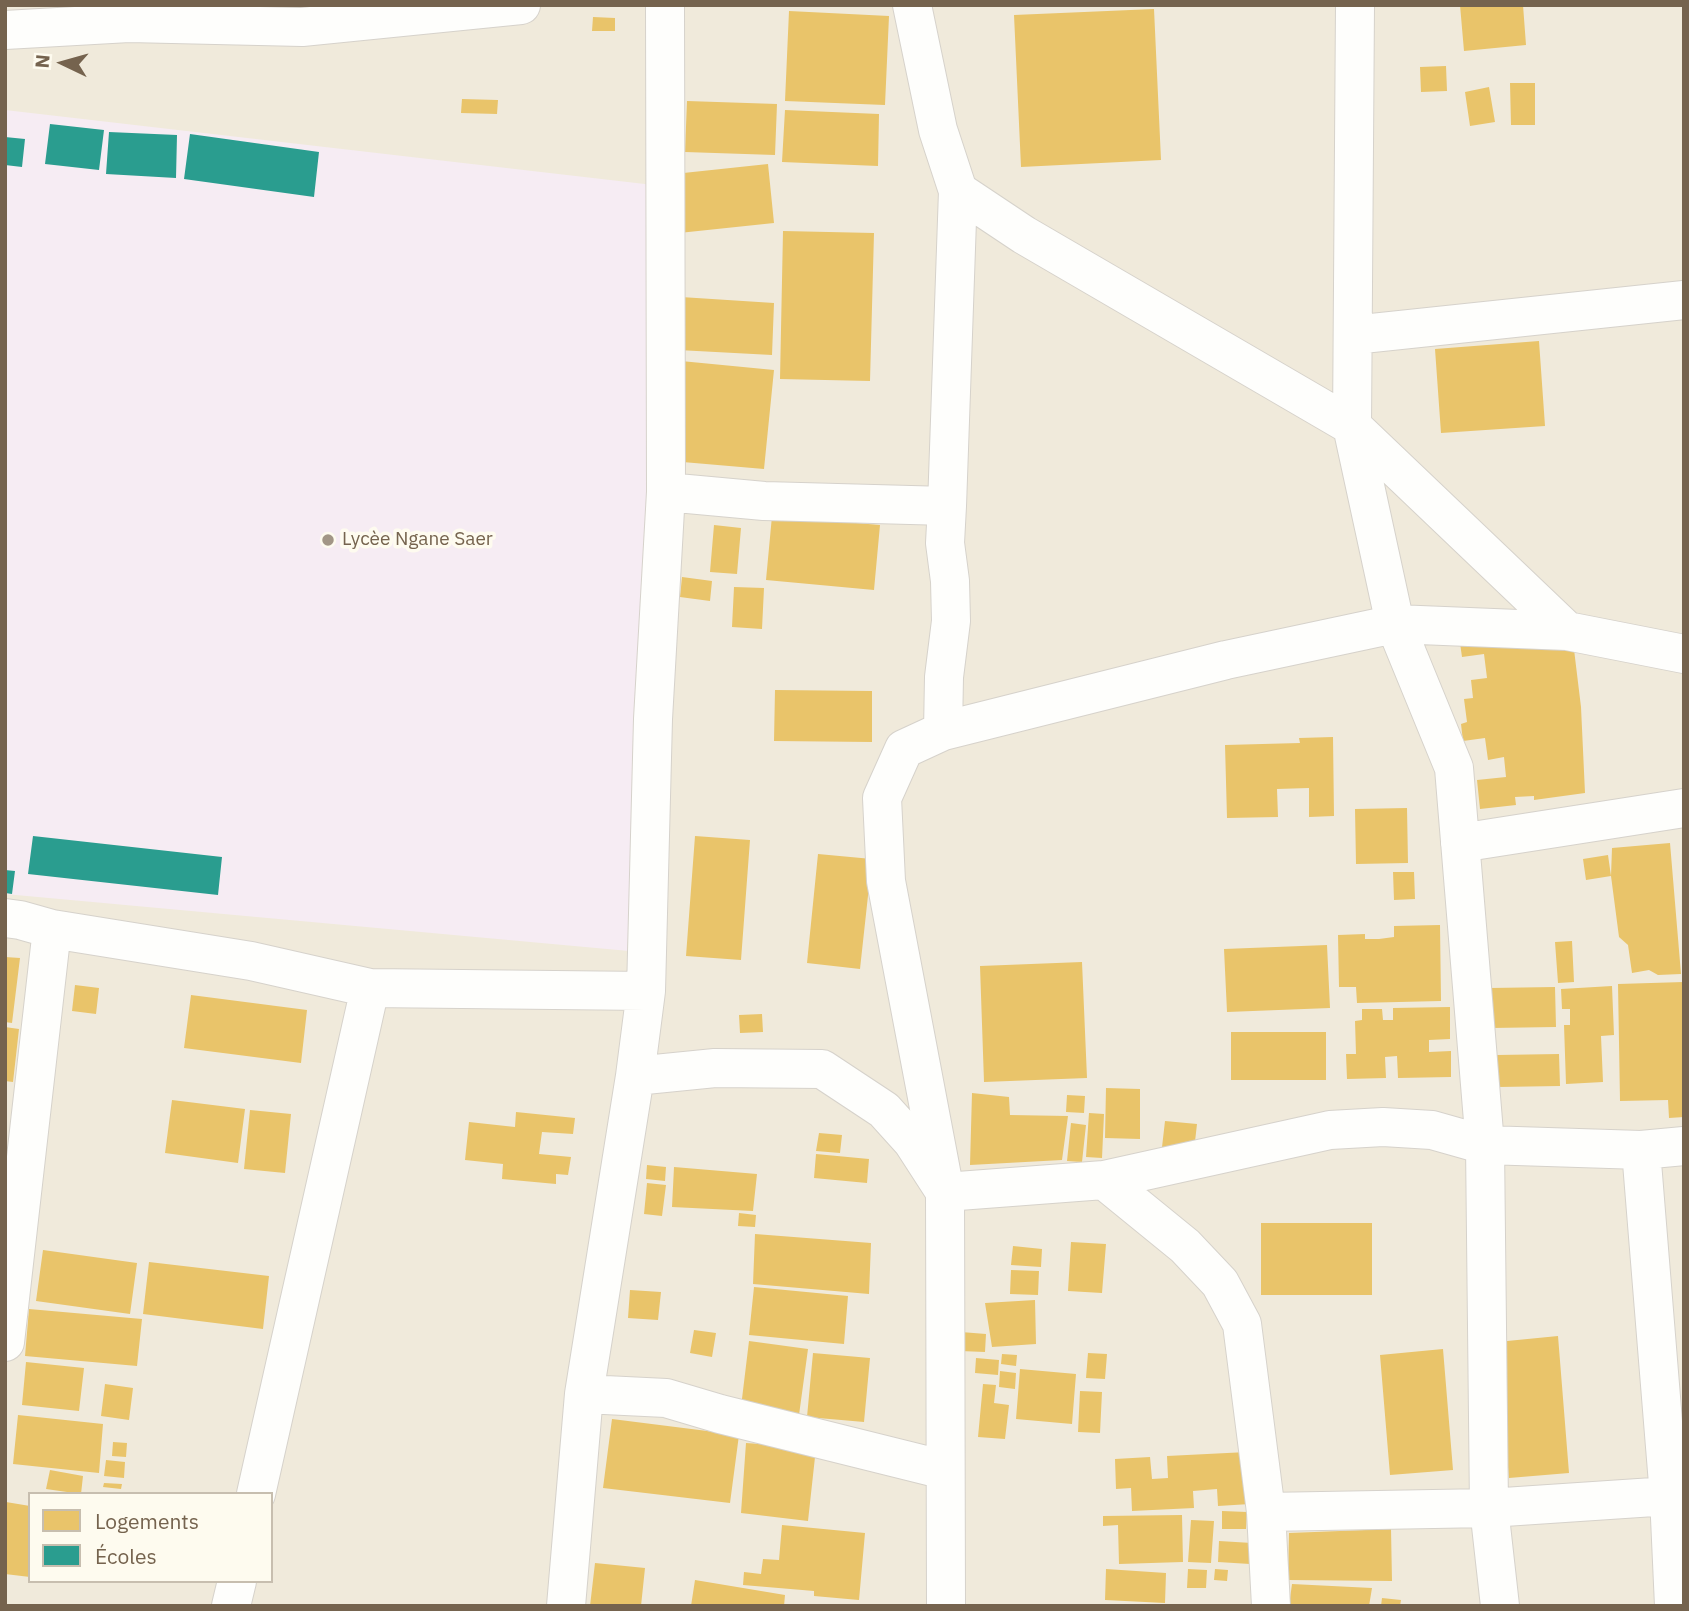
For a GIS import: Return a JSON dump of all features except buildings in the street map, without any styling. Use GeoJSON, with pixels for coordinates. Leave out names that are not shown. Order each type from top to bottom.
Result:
{"type":"FeatureCollection","features":[{"type":"Feature","properties":{"kind":"street"},"geometry":{"type":"LineString","coordinates":[[5,30],[129,14],[302,27],[521,5]]}},
{"type":"Feature","properties":{"kind":"street"},"geometry":{"type":"LineString","coordinates":[[566,1606],[584,1394],[646,991],[653,719],[666,492],[665,5]]}},
{"type":"Feature","properties":{"kind":"street"},"geometry":{"type":"LineString","coordinates":[[912,5],[938,130],[958,191],[945,542],[951,621],[944,677],[943,731]]}},
{"type":"Feature","properties":{"kind":"street"},"geometry":{"type":"LineString","coordinates":[[1355,5],[1352,426],[1395,624],[1454,768],[1485,1145],[1489,1508],[1500,1606]]}},
{"type":"Feature","properties":{"kind":"street"},"geometry":{"type":"LineString","coordinates":[[958,191],[1024,235],[1352,426],[1567,631]]}},
{"type":"Feature","properties":{"kind":"street"},"geometry":{"type":"LineString","coordinates":[[1353,335],[1684,300]]}},
{"type":"Feature","properties":{"kind":"street"},"geometry":{"type":"LineString","coordinates":[[666,492],[764,501],[947,506]]}},
{"type":"Feature","properties":{"kind":"street"},"geometry":{"type":"LineString","coordinates":[[946,1606],[945,1192],[886,881],[882,798],[904,749],[943,731],[1226,660],[1395,624],[1567,631],[1684,654]]}},
{"type":"Feature","properties":{"kind":"street"},"geometry":{"type":"LineString","coordinates":[[1460,843],[1684,808]]}},
{"type":"Feature","properties":{"kind":"street"},"geometry":{"type":"LineString","coordinates":[[5,918],[52,929],[251,961],[370,988],[646,991]]}},
{"type":"Feature","properties":{"kind":"street"},"geometry":{"type":"LineString","coordinates":[[5,1342],[52,929]]}},
{"type":"Feature","properties":{"kind":"street"},"geometry":{"type":"LineString","coordinates":[[257,1492],[370,988]]}},
{"type":"Feature","properties":{"kind":"street"},"geometry":{"type":"LineString","coordinates":[[635,1076],[715,1068],[822,1069],[884,1110],[912,1141],[945,1192]]}},
{"type":"Feature","properties":{"kind":"street"},"geometry":{"type":"LineString","coordinates":[[945,1192],[1104,1180],[1331,1130],[1383,1127],[1432,1130],[1485,1145],[1641,1150],[1684,1146]]}},
{"type":"Feature","properties":{"kind":"street"},"geometry":{"type":"LineString","coordinates":[[1641,1150],[1669,1496],[1674,1606]]}},
{"type":"Feature","properties":{"kind":"street"},"geometry":{"type":"LineString","coordinates":[[1104,1180],[1185,1247],[1220,1283],[1242,1324],[1266,1512],[1271,1606]]}},
{"type":"Feature","properties":{"kind":"street"},"geometry":{"type":"LineString","coordinates":[[584,1394],[666,1398],[945,1470]]}},
{"type":"Feature","properties":{"kind":"street"},"geometry":{"type":"LineString","coordinates":[[1266,1512],[1489,1508],[1669,1496]]}},
{"type":"Feature","properties":{"kind":"street"},"geometry":{"type":"LineString","coordinates":[[231,1606],[237,1583]]}},
{"type":"Feature","properties":{"kind":"shaded area"},"geometry":{"type":"Polygon","coordinates":[[[5,5],[1684,5],[1684,1606],[5,1606],[5,5]]]}},
{"type":"Feature","properties":{"kind":"shaded area","name":"Lycèe Ngane Saer"},"geometry":{"type":"Polygon","coordinates":[[[5,110],[662,186],[640,952],[5,894],[5,110]]]}},
{"type":"Feature","properties":{"kind":"place","name":"Lycèe Ngane Saer"},"geometry":{"type":"Point","coordinates":[328,540]}}]}
